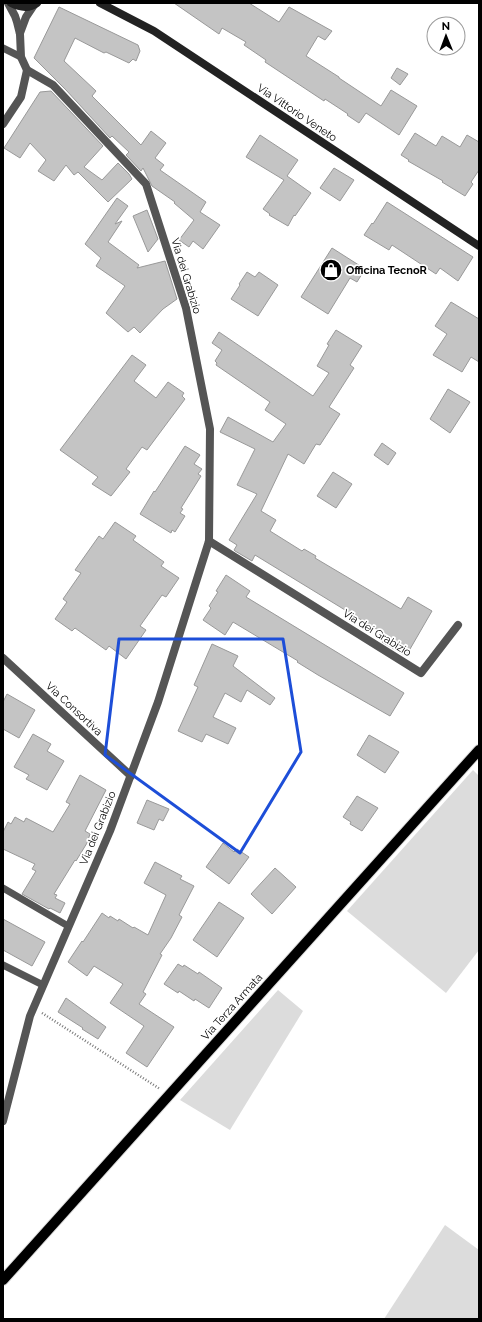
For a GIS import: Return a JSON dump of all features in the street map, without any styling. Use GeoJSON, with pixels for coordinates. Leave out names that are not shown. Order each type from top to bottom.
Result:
{"type":"FeatureCollection","features":[{"type":"Feature","properties":{"kind":"main road"},"geometry":{"type":"LineString","coordinates":[[10,3],[16,6],[26,7],[35,4]]}},
{"type":"Feature","properties":{"kind":"main road","name":"Via Vittorio Veneto"},"geometry":{"type":"LineString","coordinates":[[100,3],[154,31],[479,246]]}},
{"type":"Feature","properties":{"kind":"main road","name":"Via Terza Armata"},"geometry":{"type":"LineString","coordinates":[[3,1280],[479,750]]}},
{"type":"Feature","properties":{"kind":"street"},"geometry":{"type":"LineString","coordinates":[[3,124],[21,97],[27,70],[21,57],[20,34],[10,3]]}},
{"type":"Feature","properties":{"kind":"street"},"geometry":{"type":"LineString","coordinates":[[20,34],[26,17],[35,4]]}},
{"type":"Feature","properties":{"kind":"street","name":"Via dei Grabizio"},"geometry":{"type":"LineString","coordinates":[[3,1121],[30,1016],[110,831],[131,776],[158,702],[209,541],[210,429],[186,308],[146,184],[53,85],[27,70]]}},
{"type":"Feature","properties":{"kind":"street","name":"Via dei Grabizio"},"geometry":{"type":"LineString","coordinates":[[209,541],[421,674],[458,625]]}},
{"type":"Feature","properties":{"kind":"street","name":"Via Consortiva"},"geometry":{"type":"LineString","coordinates":[[3,658],[131,776]]}},
{"type":"Feature","properties":{"kind":"lane"},"geometry":{"type":"LineString","coordinates":[[3,48],[21,57]]}},
{"type":"Feature","properties":{"kind":"lane"},"geometry":{"type":"LineString","coordinates":[[3,888],[68,926]]}},
{"type":"Feature","properties":{"kind":"lane"},"geometry":{"type":"LineString","coordinates":[[3,965],[43,985]]}},
{"type":"Feature","properties":{"kind":"path"},"geometry":{"type":"LineString","coordinates":[[33,1008],[169,1095]]}},
{"type":"Feature","properties":{"kind":"highlighted area"},"geometry":{"type":"Polygon","coordinates":[[[119,639],[283,639],[301,752],[240,853],[105,755],[119,639]]]}},
{"type":"Feature","properties":{"kind":"shaded area"},"geometry":{"type":"Polygon","coordinates":[[[473,770],[479,776],[479,950],[446,993],[347,911],[473,770]]]}},
{"type":"Feature","properties":{"kind":"shaded area"},"geometry":{"type":"Polygon","coordinates":[[[278,990],[303,1011],[230,1130],[180,1100],[278,990]]]}},
{"type":"Feature","properties":{"kind":"shaded area"},"geometry":{"type":"Polygon","coordinates":[[[445,1225],[479,1250],[479,1319],[384,1319],[445,1225]]]}},
{"type":"Feature","properties":{"kind":"building"},"geometry":{"type":"Polygon","coordinates":[[[174,3],[249,3],[279,22],[289,7],[332,31],[325,40],[318,36],[306,56],[381,106],[391,90],[417,106],[399,135],[366,113],[359,123],[325,99],[324,101],[265,62],[266,60],[244,45],[246,42],[222,28],[219,34],[174,3]]]}},
{"type":"Feature","properties":{"kind":"building"},"geometry":{"type":"Polygon","coordinates":[[[59,7],[138,45],[140,51],[136,61],[133,59],[129,63],[106,52],[104,53],[75,38],[64,61],[96,91],[92,96],[141,145],[151,131],[166,143],[155,158],[164,165],[160,170],[206,202],[200,212],[220,225],[203,249],[193,241],[189,247],[179,240],[194,220],[174,203],[175,202],[152,186],[143,168],[141,171],[126,155],[129,152],[112,136],[110,138],[34,58],[59,7]]]}},
{"type":"Feature","properties":{"kind":"building"},"geometry":{"type":"Polygon","coordinates":[[[397,68],[408,74],[400,85],[391,78],[397,68]]]}},
{"type":"Feature","properties":{"kind":"building"},"geometry":{"type":"Polygon","coordinates":[[[51,91],[103,146],[84,167],[102,180],[118,163],[132,179],[108,202],[78,172],[74,175],[66,165],[54,181],[38,171],[46,160],[30,143],[20,158],[4,148],[40,92],[51,91]]]}},
{"type":"Feature","properties":{"kind":"building"},"geometry":{"type":"Polygon","coordinates":[[[415,133],[436,146],[442,136],[460,147],[467,135],[479,142],[479,170],[471,182],[473,184],[465,196],[442,182],[443,181],[408,161],[409,160],[401,155],[415,133]]]}},
{"type":"Feature","properties":{"kind":"building"},"geometry":{"type":"Polygon","coordinates":[[[260,135],[298,160],[287,176],[311,193],[295,216],[294,215],[288,226],[269,215],[270,214],[263,209],[284,180],[246,157],[260,135]]]}},
{"type":"Feature","properties":{"kind":"building"},"geometry":{"type":"Polygon","coordinates":[[[334,168],[354,180],[340,201],[320,188],[334,168]]]}},
{"type":"Feature","properties":{"kind":"building"},"geometry":{"type":"Polygon","coordinates":[[[117,198],[128,206],[115,224],[122,221],[108,242],[139,265],[137,268],[165,261],[177,299],[163,309],[140,333],[134,327],[128,332],[106,313],[125,286],[96,266],[101,258],[85,244],[117,198]]]}},
{"type":"Feature","properties":{"kind":"building"},"geometry":{"type":"Polygon","coordinates":[[[387,202],[473,257],[458,281],[440,268],[436,274],[392,245],[389,250],[364,235],[387,202]]]}},
{"type":"Feature","properties":{"kind":"building"},"geometry":{"type":"Polygon","coordinates":[[[147,210],[158,239],[148,252],[133,216],[147,210]]]}},
{"type":"Feature","properties":{"kind":"building"},"geometry":{"type":"Polygon","coordinates":[[[332,248],[365,269],[357,282],[350,278],[328,314],[301,297],[332,248]]]}},
{"type":"Feature","properties":{"kind":"building"},"geometry":{"type":"Polygon","coordinates":[[[247,272],[255,277],[259,272],[278,285],[258,316],[231,299],[247,272]]]}},
{"type":"Feature","properties":{"kind":"building"},"geometry":{"type":"Polygon","coordinates":[[[451,302],[479,319],[479,362],[471,357],[462,372],[433,355],[447,334],[435,326],[451,302]]]}},
{"type":"Feature","properties":{"kind":"building"},"geometry":{"type":"Polygon","coordinates":[[[336,330],[362,346],[350,365],[354,368],[329,407],[340,414],[320,445],[316,444],[304,464],[288,454],[261,511],[276,520],[270,531],[302,551],[304,549],[316,556],[315,558],[401,609],[408,597],[432,611],[406,656],[382,642],[386,635],[255,555],[252,561],[235,551],[234,550],[237,545],[229,540],[257,494],[237,485],[255,449],[220,432],[228,417],[273,442],[286,424],[265,410],[270,402],[216,365],[217,363],[215,361],[222,350],[212,343],[219,332],[313,396],[329,373],[317,366],[329,345],[327,344],[336,330]]]}},
{"type":"Feature","properties":{"kind":"building"},"geometry":{"type":"Polygon","coordinates":[[[132,355],[146,365],[134,381],[156,398],[168,382],[184,393],[182,396],[185,399],[147,450],[142,447],[126,469],[130,472],[111,496],[92,484],[98,477],[60,450],[132,355]]]}},
{"type":"Feature","properties":{"kind":"building"},"geometry":{"type":"Polygon","coordinates":[[[448,389],[470,402],[450,433],[430,419],[448,389]]]}},
{"type":"Feature","properties":{"kind":"building"},"geometry":{"type":"Polygon","coordinates":[[[382,443],[396,453],[388,465],[374,455],[382,443]]]}},
{"type":"Feature","properties":{"kind":"building"},"geometry":{"type":"Polygon","coordinates":[[[185,446],[200,455],[194,464],[202,469],[198,474],[201,476],[181,508],[183,509],[180,513],[185,516],[175,532],[172,530],[171,533],[140,514],[185,446]]]}},
{"type":"Feature","properties":{"kind":"building"},"geometry":{"type":"Polygon","coordinates":[[[333,472],[352,484],[336,508],[317,496],[333,472]]]}},
{"type":"Feature","properties":{"kind":"building"},"geometry":{"type":"Polygon","coordinates":[[[115,522],[136,536],[133,540],[164,562],[161,566],[179,578],[166,597],[162,595],[140,626],[146,630],[126,659],[109,646],[106,650],[75,628],[72,631],[55,619],[67,602],[63,599],[81,573],[75,570],[99,536],[103,539],[115,522]]]}},
{"type":"Feature","properties":{"kind":"building"},"geometry":{"type":"Polygon","coordinates":[[[226,575],[250,591],[246,597],[404,693],[390,716],[318,675],[297,662],[298,661],[233,622],[225,635],[203,620],[211,608],[209,606],[226,575]]]}},
{"type":"Feature","properties":{"kind":"building"},"geometry":{"type":"Polygon","coordinates":[[[212,644],[238,656],[233,666],[275,698],[270,705],[247,690],[241,702],[225,693],[213,717],[236,728],[228,744],[206,734],[202,742],[178,731],[198,687],[194,685],[212,644]]]}},
{"type":"Feature","properties":{"kind":"building"},"geometry":{"type":"Polygon","coordinates":[[[7,694],[35,710],[19,738],[3,729],[3,702],[7,694]]]}},
{"type":"Feature","properties":{"kind":"building"},"geometry":{"type":"Polygon","coordinates":[[[33,734],[51,744],[47,751],[64,761],[47,790],[26,779],[29,775],[14,767],[33,734]]]}},
{"type":"Feature","properties":{"kind":"building"},"geometry":{"type":"Polygon","coordinates":[[[369,735],[399,752],[385,773],[357,755],[369,735]]]}},
{"type":"Feature","properties":{"kind":"building"},"geometry":{"type":"Polygon","coordinates":[[[80,775],[106,790],[85,831],[90,834],[87,843],[54,894],[57,895],[55,898],[65,903],[60,913],[50,908],[49,909],[22,894],[36,871],[32,869],[35,864],[3,849],[3,832],[8,822],[11,824],[15,817],[24,822],[26,818],[53,832],[70,804],[66,802],[80,775]]]}},
{"type":"Feature","properties":{"kind":"building"},"geometry":{"type":"Polygon","coordinates":[[[357,796],[378,808],[362,831],[350,824],[351,822],[343,817],[357,796]]]}},
{"type":"Feature","properties":{"kind":"building"},"geometry":{"type":"Polygon","coordinates":[[[147,800],[169,809],[163,821],[159,819],[154,830],[137,823],[147,800]]]}},
{"type":"Feature","properties":{"kind":"building"},"geometry":{"type":"Polygon","coordinates":[[[223,843],[234,852],[237,849],[249,857],[229,884],[206,867],[223,843]]]}},
{"type":"Feature","properties":{"kind":"building"},"geometry":{"type":"Polygon","coordinates":[[[155,862],[182,876],[180,879],[194,886],[179,915],[182,917],[171,938],[160,954],[162,955],[143,992],[146,994],[139,1004],[174,1027],[147,1067],[126,1053],[144,1026],[110,1003],[123,984],[94,966],[87,976],[68,962],[102,913],[109,918],[110,916],[118,921],[119,919],[148,935],[166,895],[144,883],[155,862]]]}},
{"type":"Feature","properties":{"kind":"building"},"geometry":{"type":"Polygon","coordinates":[[[275,868],[296,887],[272,914],[251,894],[275,868]]]}},
{"type":"Feature","properties":{"kind":"building"},"geometry":{"type":"Polygon","coordinates":[[[219,902],[244,918],[217,957],[193,940],[219,902]]]}},
{"type":"Feature","properties":{"kind":"building"},"geometry":{"type":"Polygon","coordinates":[[[3,919],[45,942],[32,966],[3,950],[3,919]]]}},
{"type":"Feature","properties":{"kind":"building"},"geometry":{"type":"Polygon","coordinates":[[[178,964],[183,967],[184,965],[198,974],[199,972],[222,988],[209,1008],[195,999],[194,1001],[179,991],[178,993],[164,984],[178,964]]]}},
{"type":"Feature","properties":{"kind":"building"},"geometry":{"type":"Polygon","coordinates":[[[66,998],[106,1027],[98,1039],[58,1012],[66,998]]]}},
{"type":"Feature","properties":{"kind":"place","name":"Officina TecnoR"},"geometry":{"type":"Point","coordinates":[331,270]}}]}
